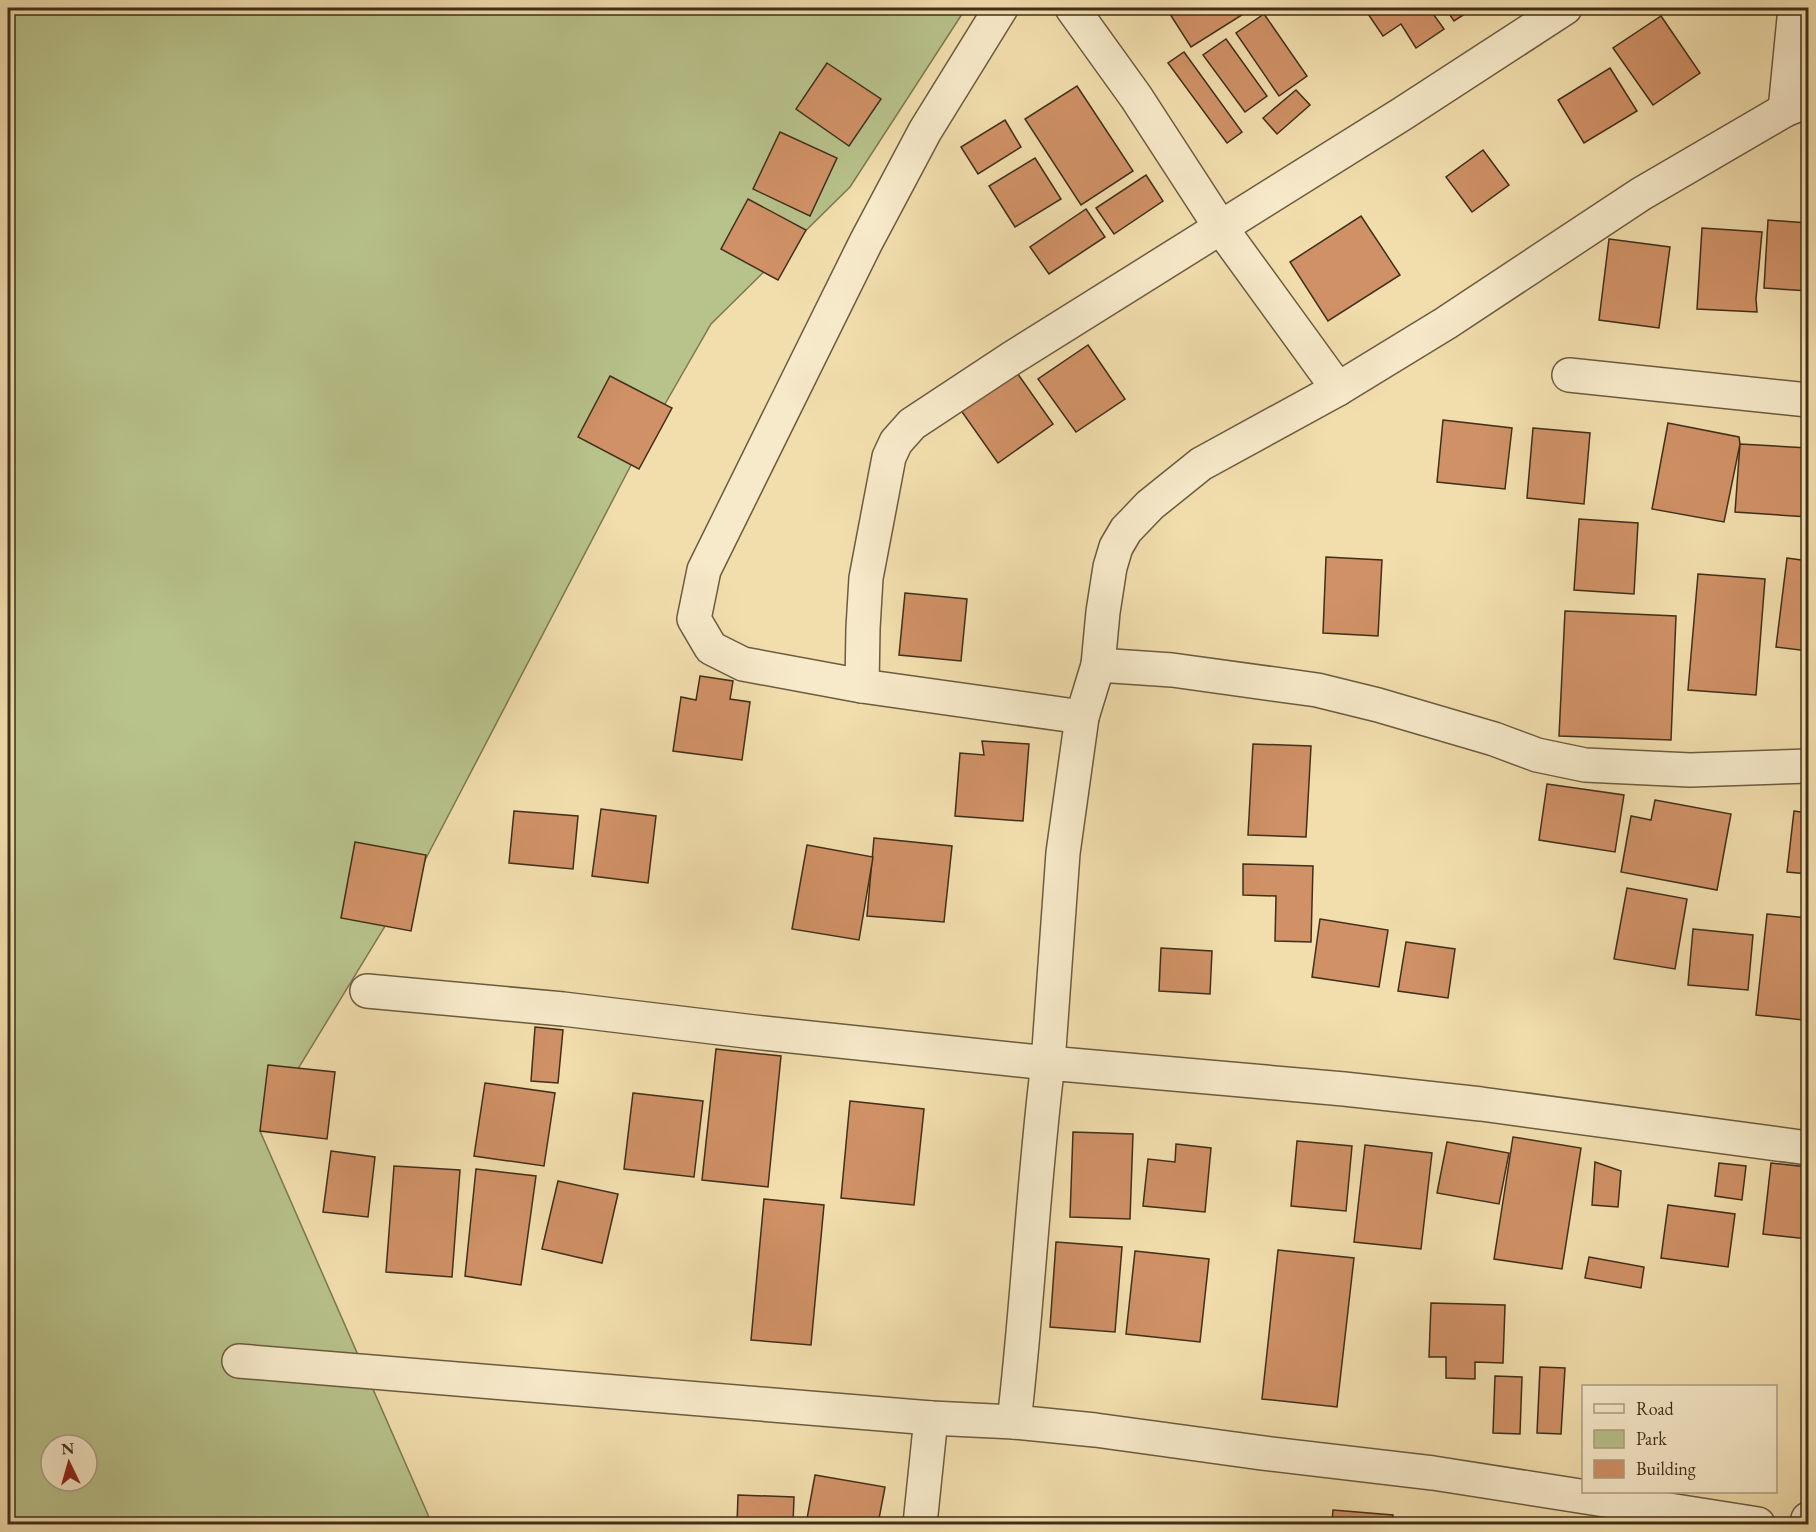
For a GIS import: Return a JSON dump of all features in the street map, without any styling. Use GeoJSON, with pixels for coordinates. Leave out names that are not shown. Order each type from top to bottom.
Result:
{"type":"FeatureCollection","features":[{"type":"Feature","properties":{"kind":"street"},"geometry":{"type":"LineString","coordinates":[[1001,8],[925,131],[866,243],[704,570],[694,619],[711,648],[743,664],[862,686],[1082,717]]}},
{"type":"Feature","properties":{"kind":"street"},"geometry":{"type":"LineString","coordinates":[[1072,8],[1136,97],[1221,228],[1338,389]]}},
{"type":"Feature","properties":{"kind":"street"},"geometry":{"type":"LineString","coordinates":[[862,686],[866,578],[889,457],[896,442],[912,424],[1012,358],[1402,114],[1565,8]]}},
{"type":"Feature","properties":{"kind":"street"},"geometry":{"type":"LineString","coordinates":[[1014,1422],[1048,1063],[1064,853],[1082,717],[1098,664],[1103,612],[1110,567],[1116,547],[1126,530],[1150,505],[1201,464],[1338,389],[1446,323],[1641,194],[1797,106],[1795,8]]}},
{"type":"Feature","properties":{"kind":"street"},"geometry":{"type":"LineString","coordinates":[[1569,375],[1809,400]]}},
{"type":"Feature","properties":{"kind":"street"},"geometry":{"type":"LineString","coordinates":[[1098,664],[1172,670],[1317,690],[1378,705],[1494,739],[1537,755],[1585,765],[1690,770],[1809,766]]}},
{"type":"Feature","properties":{"kind":"street"},"geometry":{"type":"LineString","coordinates":[[367,991],[563,1009],[765,1034],[1048,1063],[1344,1089],[1481,1104],[1809,1148]]}},
{"type":"Feature","properties":{"kind":"street"},"geometry":{"type":"LineString","coordinates":[[239,1361],[1095,1430],[1433,1473],[1758,1524]]}},
{"type":"Feature","properties":{"kind":"street"},"geometry":{"type":"LineString","coordinates":[[920,1524],[931,1418]]}},
{"type":"Feature","properties":{"kind":"street"},"geometry":{"type":"LineString","coordinates":[[1807,1524],[1809,1519]]}},
{"type":"Feature","properties":{"kind":"green space"},"geometry":{"type":"Polygon","coordinates":[[[8,8],[966,8],[850,187],[711,324],[642,444],[423,864],[260,1131],[432,1524],[8,1524],[8,8]]]}},
{"type":"Feature","properties":{"kind":"building"},"geometry":{"type":"Polygon","coordinates":[[[1173,8],[1253,8],[1191,47],[1168,11],[1173,8]]]}},
{"type":"Feature","properties":{"kind":"building"},"geometry":{"type":"Polygon","coordinates":[[[1364,8],[1429,8],[1444,29],[1416,48],[1401,24],[1383,36],[1364,8]]]}},
{"type":"Feature","properties":{"kind":"building"},"geometry":{"type":"Polygon","coordinates":[[[1445,8],[1474,8],[1454,21],[1445,8]]]}},
{"type":"Feature","properties":{"kind":"building"},"geometry":{"type":"Polygon","coordinates":[[[1264,14],[1307,76],[1279,96],[1236,33],[1264,14]]]}},
{"type":"Feature","properties":{"kind":"building"},"geometry":{"type":"Polygon","coordinates":[[[1661,16],[1700,73],[1653,105],[1613,48],[1661,16]]]}},
{"type":"Feature","properties":{"kind":"building"},"geometry":{"type":"Polygon","coordinates":[[[1226,39],[1267,96],[1245,112],[1203,55],[1226,39]]]}},
{"type":"Feature","properties":{"kind":"building"},"geometry":{"type":"Polygon","coordinates":[[[1184,52],[1242,132],[1227,143],[1168,63],[1184,52]]]}},
{"type":"Feature","properties":{"kind":"building"},"geometry":{"type":"Polygon","coordinates":[[[827,63],[881,99],[849,146],[796,109],[827,63]]]}},
{"type":"Feature","properties":{"kind":"building"},"geometry":{"type":"Polygon","coordinates":[[[1610,68],[1637,111],[1584,143],[1558,100],[1610,68]]]}},
{"type":"Feature","properties":{"kind":"building"},"geometry":{"type":"Polygon","coordinates":[[[1077,86],[1133,171],[1081,205],[1025,119],[1077,86]]]}},
{"type":"Feature","properties":{"kind":"building"},"geometry":{"type":"Polygon","coordinates":[[[1296,90],[1310,105],[1277,134],[1263,118],[1296,90]]]}},
{"type":"Feature","properties":{"kind":"building"},"geometry":{"type":"Polygon","coordinates":[[[1005,120],[1021,147],[978,174],[961,147],[1005,120]]]}},
{"type":"Feature","properties":{"kind":"building"},"geometry":{"type":"Polygon","coordinates":[[[780,132],[837,158],[810,216],[753,189],[780,132]]]}},
{"type":"Feature","properties":{"kind":"building"},"geometry":{"type":"Polygon","coordinates":[[[1483,150],[1509,185],[1472,212],[1446,177],[1483,150]]]}},
{"type":"Feature","properties":{"kind":"building"},"geometry":{"type":"Polygon","coordinates":[[[1035,158],[1061,199],[1015,227],[989,186],[1035,158]]]}},
{"type":"Feature","properties":{"kind":"building"},"geometry":{"type":"Polygon","coordinates":[[[1146,175],[1163,201],[1114,234],[1096,208],[1146,175]]]}},
{"type":"Feature","properties":{"kind":"building"},"geometry":{"type":"Polygon","coordinates":[[[748,199],[806,230],[778,280],[721,249],[748,199]]]}},
{"type":"Feature","properties":{"kind":"building"},"geometry":{"type":"Polygon","coordinates":[[[1086,209],[1105,237],[1049,274],[1030,247],[1086,209]]]}},
{"type":"Feature","properties":{"kind":"building"},"geometry":{"type":"Polygon","coordinates":[[[1361,216],[1400,275],[1328,321],[1290,262],[1361,216]]]}},
{"type":"Feature","properties":{"kind":"building"},"geometry":{"type":"Polygon","coordinates":[[[1768,220],[1808,223],[1808,291],[1764,288],[1768,220]]]}},
{"type":"Feature","properties":{"kind":"building"},"geometry":{"type":"Polygon","coordinates":[[[1702,228],[1762,232],[1756,299],[1757,312],[1697,309],[1702,228]]]}},
{"type":"Feature","properties":{"kind":"building"},"geometry":{"type":"Polygon","coordinates":[[[1609,239],[1670,247],[1659,328],[1599,320],[1609,239]]]}},
{"type":"Feature","properties":{"kind":"building"},"geometry":{"type":"Polygon","coordinates":[[[1088,345],[1125,399],[1076,432],[1038,379],[1088,345]]]}},
{"type":"Feature","properties":{"kind":"building"},"geometry":{"type":"Polygon","coordinates":[[[1015,370],[1053,424],[998,463],[960,409],[1015,370]]]}},
{"type":"Feature","properties":{"kind":"building"},"geometry":{"type":"Polygon","coordinates":[[[610,376],[672,408],[639,469],[578,437],[610,376]]]}},
{"type":"Feature","properties":{"kind":"building"},"geometry":{"type":"Polygon","coordinates":[[[1443,420],[1512,428],[1505,489],[1437,482],[1443,420]]]}},
{"type":"Feature","properties":{"kind":"building"},"geometry":{"type":"Polygon","coordinates":[[[1668,423],[1739,437],[1740,444],[1724,522],[1652,509],[1668,423]]]}},
{"type":"Feature","properties":{"kind":"building"},"geometry":{"type":"Polygon","coordinates":[[[1533,428],[1590,433],[1584,504],[1527,498],[1533,428]]]}},
{"type":"Feature","properties":{"kind":"building"},"geometry":{"type":"Polygon","coordinates":[[[1740,444],[1808,448],[1808,517],[1735,512],[1740,444]]]}},
{"type":"Feature","properties":{"kind":"building"},"geometry":{"type":"Polygon","coordinates":[[[1579,519],[1638,523],[1634,594],[1574,590],[1579,519]]]}},
{"type":"Feature","properties":{"kind":"building"},"geometry":{"type":"Polygon","coordinates":[[[1326,557],[1382,560],[1378,636],[1323,633],[1326,557]]]}},
{"type":"Feature","properties":{"kind":"building"},"geometry":{"type":"Polygon","coordinates":[[[1787,558],[1808,561],[1808,651],[1776,647],[1787,558]]]}},
{"type":"Feature","properties":{"kind":"building"},"geometry":{"type":"Polygon","coordinates":[[[1698,574],[1765,579],[1756,695],[1688,690],[1698,574]]]}},
{"type":"Feature","properties":{"kind":"building"},"geometry":{"type":"Polygon","coordinates":[[[905,593],[967,599],[961,661],[899,655],[905,593]]]}},
{"type":"Feature","properties":{"kind":"building"},"geometry":{"type":"Polygon","coordinates":[[[1565,611],[1676,616],[1671,740],[1559,736],[1565,611]]]}},
{"type":"Feature","properties":{"kind":"building"},"geometry":{"type":"Polygon","coordinates":[[[700,676],[733,681],[730,699],[750,702],[742,760],[673,751],[681,697],[696,700],[700,676]]]}},
{"type":"Feature","properties":{"kind":"building"},"geometry":{"type":"Polygon","coordinates":[[[982,741],[1029,744],[1023,821],[955,816],[960,753],[984,755],[982,741]]]}},
{"type":"Feature","properties":{"kind":"building"},"geometry":{"type":"Polygon","coordinates":[[[1253,744],[1311,746],[1306,837],[1248,835],[1253,744]]]}},
{"type":"Feature","properties":{"kind":"building"},"geometry":{"type":"Polygon","coordinates":[[[1547,784],[1624,795],[1615,852],[1539,840],[1547,784]]]}},
{"type":"Feature","properties":{"kind":"building"},"geometry":{"type":"Polygon","coordinates":[[[1655,800],[1731,814],[1717,890],[1621,872],[1631,816],[1651,820],[1655,800]]]}},
{"type":"Feature","properties":{"kind":"building"},"geometry":{"type":"Polygon","coordinates":[[[601,809],[656,816],[648,883],[592,876],[601,809]]]}},
{"type":"Feature","properties":{"kind":"building"},"geometry":{"type":"Polygon","coordinates":[[[514,811],[578,816],[573,869],[509,863],[514,811]]]}},
{"type":"Feature","properties":{"kind":"building"},"geometry":{"type":"Polygon","coordinates":[[[1794,811],[1808,813],[1808,874],[1787,872],[1794,811]]]}},
{"type":"Feature","properties":{"kind":"building"},"geometry":{"type":"Polygon","coordinates":[[[874,838],[952,846],[944,922],[867,916],[874,838]]]}},
{"type":"Feature","properties":{"kind":"building"},"geometry":{"type":"Polygon","coordinates":[[[355,842],[426,855],[411,931],[341,918],[355,842]]]}},
{"type":"Feature","properties":{"kind":"building"},"geometry":{"type":"Polygon","coordinates":[[[807,845],[873,857],[859,940],[792,929],[807,845]]]}},
{"type":"Feature","properties":{"kind":"building"},"geometry":{"type":"Polygon","coordinates":[[[1243,864],[1313,866],[1311,942],[1275,941],[1276,896],[1243,895],[1243,864]]]}},
{"type":"Feature","properties":{"kind":"building"},"geometry":{"type":"Polygon","coordinates":[[[1627,888],[1687,899],[1675,969],[1614,959],[1627,888]]]}},
{"type":"Feature","properties":{"kind":"building"},"geometry":{"type":"Polygon","coordinates":[[[1767,914],[1808,918],[1808,1002],[1805,1002],[1803,1020],[1756,1015],[1767,914]]]}},
{"type":"Feature","properties":{"kind":"building"},"geometry":{"type":"Polygon","coordinates":[[[1320,919],[1388,930],[1379,987],[1312,977],[1320,919]]]}},
{"type":"Feature","properties":{"kind":"building"},"geometry":{"type":"Polygon","coordinates":[[[1693,929],[1753,935],[1748,990],[1688,985],[1693,929]]]}},
{"type":"Feature","properties":{"kind":"building"},"geometry":{"type":"Polygon","coordinates":[[[1406,942],[1455,949],[1448,998],[1398,991],[1406,942]]]}},
{"type":"Feature","properties":{"kind":"building"},"geometry":{"type":"Polygon","coordinates":[[[1161,948],[1212,951],[1210,994],[1159,991],[1161,948]]]}},
{"type":"Feature","properties":{"kind":"building"},"geometry":{"type":"Polygon","coordinates":[[[535,1027],[563,1030],[558,1083],[531,1081],[535,1027]]]}},
{"type":"Feature","properties":{"kind":"building"},"geometry":{"type":"Polygon","coordinates":[[[716,1049],[781,1056],[768,1187],[702,1180],[716,1049]]]}},
{"type":"Feature","properties":{"kind":"building"},"geometry":{"type":"Polygon","coordinates":[[[268,1065],[335,1072],[327,1139],[260,1131],[268,1065]]]}},
{"type":"Feature","properties":{"kind":"building"},"geometry":{"type":"Polygon","coordinates":[[[485,1083],[555,1093],[544,1166],[474,1156],[485,1083]]]}},
{"type":"Feature","properties":{"kind":"building"},"geometry":{"type":"Polygon","coordinates":[[[633,1093],[703,1101],[694,1177],[624,1169],[633,1093]]]}},
{"type":"Feature","properties":{"kind":"building"},"geometry":{"type":"Polygon","coordinates":[[[850,1101],[924,1109],[914,1205],[841,1198],[850,1101]]]}},
{"type":"Feature","properties":{"kind":"building"},"geometry":{"type":"Polygon","coordinates":[[[1073,1132],[1133,1134],[1130,1219],[1070,1217],[1073,1132]]]}},
{"type":"Feature","properties":{"kind":"building"},"geometry":{"type":"Polygon","coordinates":[[[1513,1137],[1581,1148],[1562,1269],[1494,1259],[1513,1137]]]}},
{"type":"Feature","properties":{"kind":"building"},"geometry":{"type":"Polygon","coordinates":[[[1297,1141],[1352,1146],[1346,1211],[1291,1206],[1297,1141]]]}},
{"type":"Feature","properties":{"kind":"building"},"geometry":{"type":"Polygon","coordinates":[[[1447,1142],[1509,1153],[1499,1204],[1437,1193],[1447,1142]]]}},
{"type":"Feature","properties":{"kind":"building"},"geometry":{"type":"Polygon","coordinates":[[[1176,1144],[1211,1148],[1205,1212],[1143,1206],[1148,1159],[1175,1162],[1176,1144]]]}},
{"type":"Feature","properties":{"kind":"building"},"geometry":{"type":"Polygon","coordinates":[[[1365,1145],[1432,1153],[1421,1249],[1354,1242],[1365,1145]]]}},
{"type":"Feature","properties":{"kind":"building"},"geometry":{"type":"Polygon","coordinates":[[[331,1151],[375,1157],[368,1217],[323,1212],[331,1151]]]}},
{"type":"Feature","properties":{"kind":"building"},"geometry":{"type":"Polygon","coordinates":[[[1595,1162],[1621,1171],[1618,1207],[1592,1205],[1595,1162]]]}},
{"type":"Feature","properties":{"kind":"building"},"geometry":{"type":"Polygon","coordinates":[[[1719,1163],[1746,1166],[1742,1200],[1715,1196],[1719,1163]]]}},
{"type":"Feature","properties":{"kind":"building"},"geometry":{"type":"Polygon","coordinates":[[[1771,1163],[1808,1167],[1808,1239],[1763,1234],[1771,1163]]]}},
{"type":"Feature","properties":{"kind":"building"},"geometry":{"type":"Polygon","coordinates":[[[394,1166],[460,1170],[452,1277],[386,1272],[394,1166]]]}},
{"type":"Feature","properties":{"kind":"building"},"geometry":{"type":"Polygon","coordinates":[[[476,1169],[536,1176],[521,1285],[465,1276],[476,1169]]]}},
{"type":"Feature","properties":{"kind":"building"},"geometry":{"type":"Polygon","coordinates":[[[558,1181],[618,1194],[602,1263],[542,1249],[558,1181]]]}},
{"type":"Feature","properties":{"kind":"building"},"geometry":{"type":"Polygon","coordinates":[[[764,1199],[824,1205],[811,1345],[751,1340],[764,1199]]]}},
{"type":"Feature","properties":{"kind":"building"},"geometry":{"type":"Polygon","coordinates":[[[1668,1205],[1735,1214],[1728,1267],[1661,1258],[1668,1205]]]}},
{"type":"Feature","properties":{"kind":"building"},"geometry":{"type":"Polygon","coordinates":[[[1056,1242],[1122,1247],[1115,1332],[1050,1327],[1056,1242]]]}},
{"type":"Feature","properties":{"kind":"building"},"geometry":{"type":"Polygon","coordinates":[[[1278,1250],[1354,1258],[1337,1407],[1262,1399],[1278,1250]]]}},
{"type":"Feature","properties":{"kind":"building"},"geometry":{"type":"Polygon","coordinates":[[[1135,1251],[1209,1259],[1200,1342],[1126,1334],[1135,1251]]]}},
{"type":"Feature","properties":{"kind":"building"},"geometry":{"type":"Polygon","coordinates":[[[1589,1257],[1644,1267],[1641,1288],[1585,1278],[1589,1257]]]}},
{"type":"Feature","properties":{"kind":"building"},"geometry":{"type":"Polygon","coordinates":[[[1431,1303],[1505,1305],[1503,1363],[1475,1362],[1475,1379],[1446,1378],[1446,1357],[1429,1357],[1431,1303]]]}},
{"type":"Feature","properties":{"kind":"building"},"geometry":{"type":"Polygon","coordinates":[[[1540,1367],[1565,1368],[1561,1434],[1537,1433],[1540,1367]]]}},
{"type":"Feature","properties":{"kind":"building"},"geometry":{"type":"Polygon","coordinates":[[[1495,1376],[1522,1377],[1520,1434],[1493,1433],[1495,1376]]]}},
{"type":"Feature","properties":{"kind":"building"},"geometry":{"type":"Polygon","coordinates":[[[815,1475],[885,1487],[878,1524],[806,1524],[815,1475]]]}},
{"type":"Feature","properties":{"kind":"building"},"geometry":{"type":"Polygon","coordinates":[[[738,1495],[794,1497],[793,1524],[737,1524],[738,1495]]]}},
{"type":"Feature","properties":{"kind":"building"},"geometry":{"type":"Polygon","coordinates":[[[1333,1510],[1393,1515],[1392,1524],[1332,1524],[1333,1510]]]}}]}
